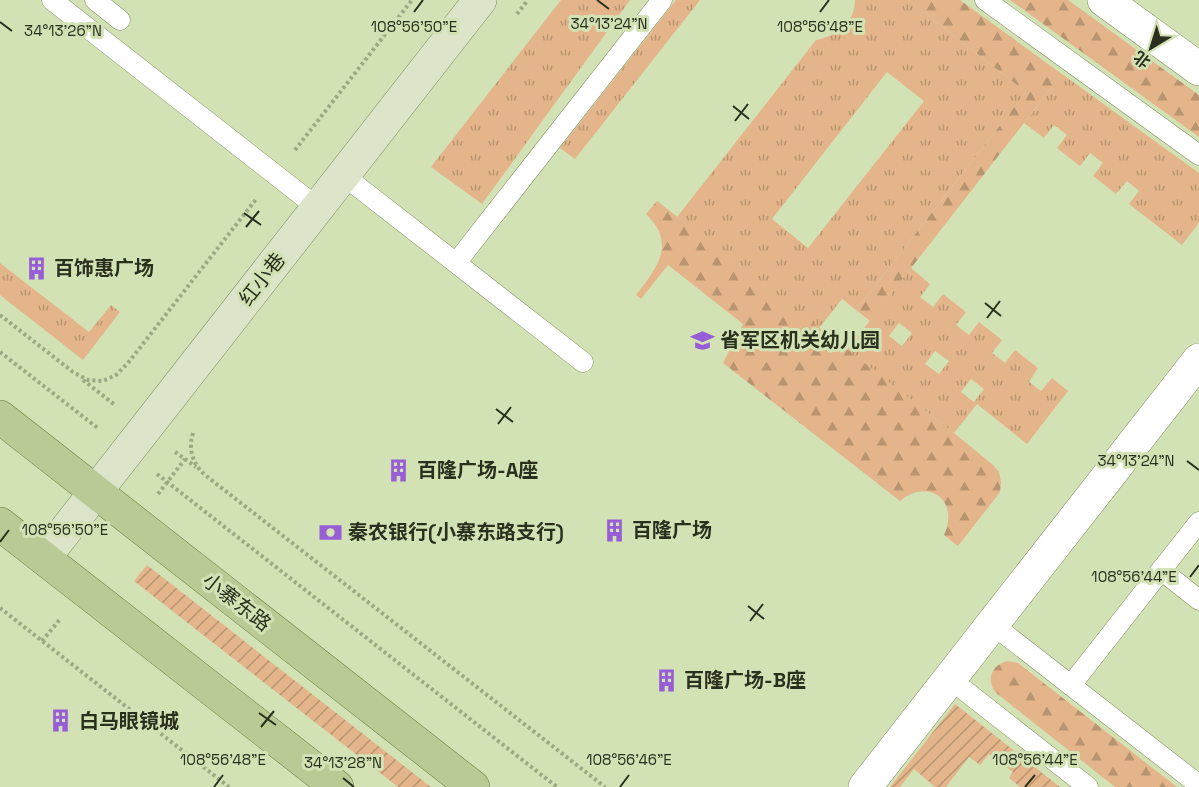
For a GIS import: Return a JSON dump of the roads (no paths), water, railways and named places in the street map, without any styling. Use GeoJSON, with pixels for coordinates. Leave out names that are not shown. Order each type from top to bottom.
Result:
{"type":"FeatureCollection","features":[{"type":"Feature","properties":{"kind":"main road","name":"小寨东路"},"geometry":{"type":"LineString","coordinates":[[0,417],[473,787]]}},
{"type":"Feature","properties":{"kind":"main road"},"geometry":{"type":"LineString","coordinates":[[0,524],[337,787]]}},
{"type":"Feature","properties":{"kind":"street","name":"红小巷"},"geometry":{"type":"LineString","coordinates":[[44,558],[480,0]]}},
{"type":"Feature","properties":{"kind":"street"},"geometry":{"type":"LineString","coordinates":[[1104,0],[1199,69]]}},
{"type":"Feature","properties":{"kind":"street"},"geometry":{"type":"LineString","coordinates":[[865,787],[1199,360]]}},
{"type":"Feature","properties":{"kind":"lane"},"geometry":{"type":"LineString","coordinates":[[52,0],[318,208]]}},
{"type":"Feature","properties":{"kind":"lane"},"geometry":{"type":"LineString","coordinates":[[95,0],[120,20]]}},
{"type":"Feature","properties":{"kind":"lane"},"geometry":{"type":"LineString","coordinates":[[456,263],[662,0]]}},
{"type":"Feature","properties":{"kind":"lane"},"geometry":{"type":"LineString","coordinates":[[985,0],[1199,155]]}},
{"type":"Feature","properties":{"kind":"lane"},"geometry":{"type":"LineString","coordinates":[[343,175],[583,362]]}},
{"type":"Feature","properties":{"kind":"lane"},"geometry":{"type":"LineString","coordinates":[[1071,686],[1199,522]]}},
{"type":"Feature","properties":{"kind":"lane"},"geometry":{"type":"LineString","coordinates":[[1161,570],[1199,600]]}},
{"type":"Feature","properties":{"kind":"lane"},"geometry":{"type":"LineString","coordinates":[[993,624],[1199,786]]}},
{"type":"Feature","properties":{"kind":"lane"},"geometry":{"type":"LineString","coordinates":[[950,679],[1088,787]]}},
{"type":"Feature","properties":{"kind":"place","name":"百饰惠广场"},"geometry":{"type":"Point","coordinates":[36,268]}},
{"type":"Feature","properties":{"kind":"place","name":"省军区机关幼儿园"},"geometry":{"type":"Point","coordinates":[702,340]}},
{"type":"Feature","properties":{"kind":"place","name":"百隆广场-A座"},"geometry":{"type":"Point","coordinates":[399,470]}},
{"type":"Feature","properties":{"kind":"place","name":"百隆广场"},"geometry":{"type":"Point","coordinates":[614,530]}},
{"type":"Feature","properties":{"kind":"place","name":"秦农银行(小寨东路支行)"},"geometry":{"type":"Point","coordinates":[330,532]}},
{"type":"Feature","properties":{"kind":"place","name":"百隆广场-B座"},"geometry":{"type":"Point","coordinates":[666,680]}},
{"type":"Feature","properties":{"kind":"place","name":"白马眼镜城"},"geometry":{"type":"Point","coordinates":[61,721]}}]}
